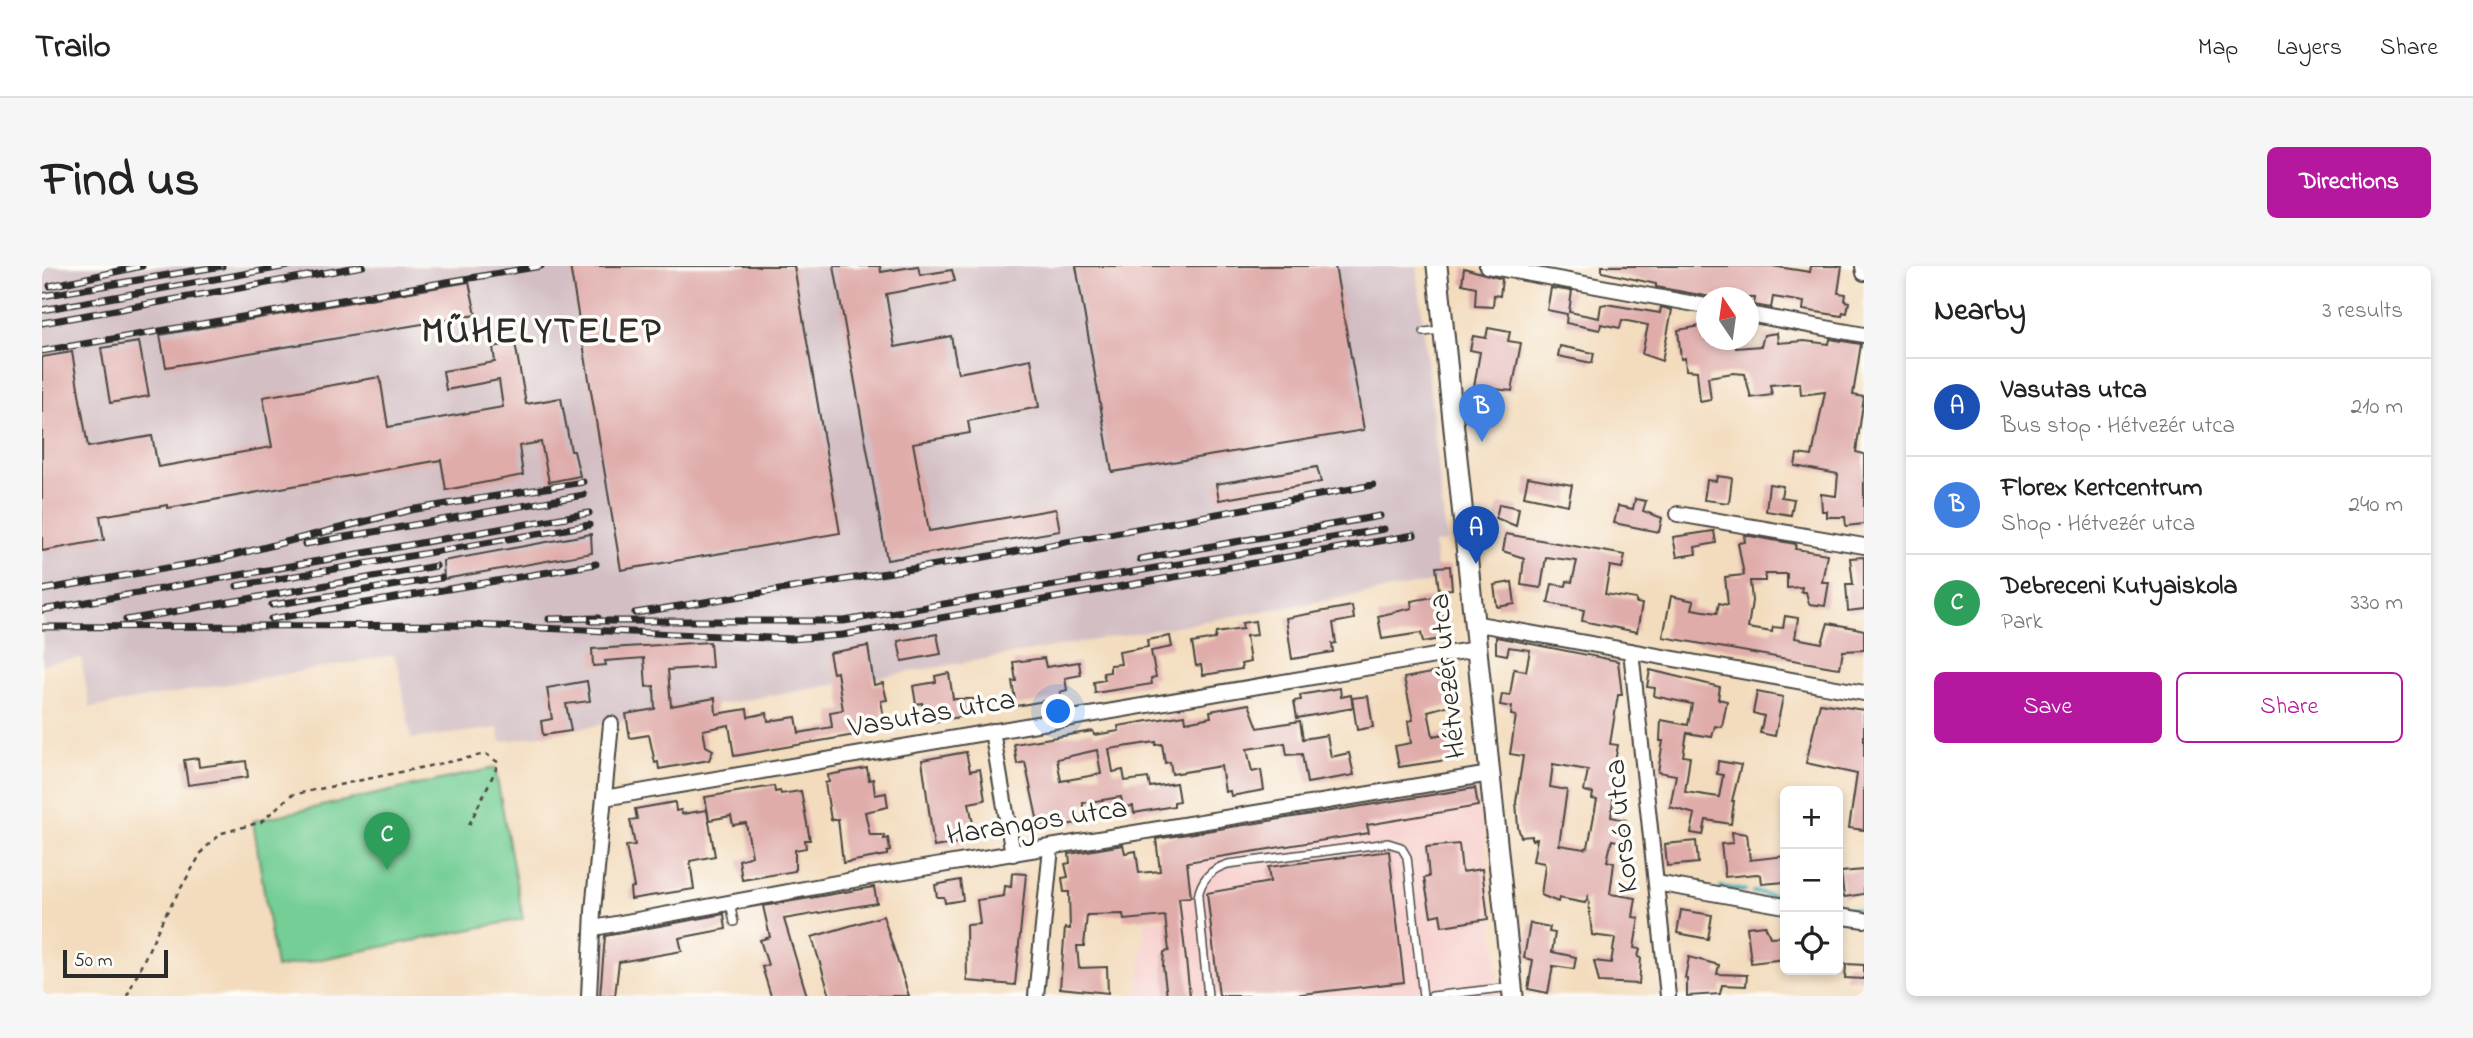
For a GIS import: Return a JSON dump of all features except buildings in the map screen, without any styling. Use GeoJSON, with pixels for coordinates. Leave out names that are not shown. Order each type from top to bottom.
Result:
{"type":"FeatureCollection","features":[{"type":"Feature","properties":{"kind":"street","name":"Hétvezér utca"},"geometry":{"type":"LineString","coordinates":[[1437,266],[1512,992]]}},
{"type":"Feature","properties":{"kind":"street"},"geometry":{"type":"LineString","coordinates":[[1488,266],[1696,304]]}},
{"type":"Feature","properties":{"kind":"street"},"geometry":{"type":"LineString","coordinates":[[1863,266],[1864,274]]}},
{"type":"Feature","properties":{"kind":"street"},"geometry":{"type":"LineString","coordinates":[[1759,316],[1864,335]]}},
{"type":"Feature","properties":{"kind":"street"},"geometry":{"type":"LineString","coordinates":[[1678,514],[1864,546]]}},
{"type":"Feature","properties":{"kind":"street"},"geometry":{"type":"LineString","coordinates":[[1473,623],[1864,693]]}},
{"type":"Feature","properties":{"kind":"street","name":"Vasutas utca"},"geometry":{"type":"LineString","coordinates":[[604,797],[1476,649]]}},
{"type":"Feature","properties":{"kind":"street","name":"Korsó utca"},"geometry":{"type":"LineString","coordinates":[[1631,651],[1668,996]]}},
{"type":"Feature","properties":{"kind":"street"},"geometry":{"type":"LineString","coordinates":[[589,996],[611,724]]}},
{"type":"Feature","properties":{"kind":"street"},"geometry":{"type":"LineString","coordinates":[[992,731],[1013,854]]}},
{"type":"Feature","properties":{"kind":"street","name":"Harangos utca"},"geometry":{"type":"LineString","coordinates":[[594,928],[1490,774]]}},
{"type":"Feature","properties":{"kind":"street"},"geometry":{"type":"LineString","coordinates":[[1036,996],[1051,848]]}},
{"type":"Feature","properties":{"kind":"street"},"geometry":{"type":"LineString","coordinates":[[1656,883],[1780,905]]}},
{"type":"Feature","properties":{"kind":"street"},"geometry":{"type":"LineString","coordinates":[[1843,917],[1864,920]]}},
{"type":"Feature","properties":{"kind":"lane"},"geometry":{"type":"LineString","coordinates":[[1424,332],[1444,330]]}},
{"type":"Feature","properties":{"kind":"lane"},"geometry":{"type":"LineString","coordinates":[[1208,996],[1198,897],[1200,885],[1211,872],[1228,864],[1388,843],[1401,847],[1407,857],[1423,996]]}},
{"type":"Feature","properties":{"kind":"lane"},"geometry":{"type":"LineString","coordinates":[[730,903],[734,922]]}},
{"type":"Feature","properties":{"kind":"lane"},"geometry":{"type":"LineString","coordinates":[[1432,996],[1512,992]]}},
{"type":"Feature","properties":{"kind":"path"},"geometry":{"type":"LineString","coordinates":[[127,996],[163,919],[202,850],[222,833],[261,822],[291,795],[486,754],[499,763],[467,829]]}},
{"type":"Feature","properties":{"kind":"shaded area"},"geometry":{"type":"Polygon","coordinates":[[[42,266],[1417,266],[1446,542],[1434,544],[1438,581],[501,742],[498,728],[411,739],[399,669],[394,655],[90,708],[81,658],[42,664],[42,266]]]}},
{"type":"Feature","properties":{"kind":"shaded area"},"geometry":{"type":"Polygon","coordinates":[[[1479,787],[1499,979],[1492,984],[1497,996],[1138,996],[1145,920],[1166,919],[1156,839],[1479,787]]]}},
{"type":"Feature","properties":{"kind":"green space"},"geometry":{"type":"Polygon","coordinates":[[[495,768],[523,919],[276,968],[253,821],[495,768]]]}},
{"type":"Feature","properties":{"kind":"waterway"},"geometry":{"type":"LineString","coordinates":[[1669,878],[1701,883]]}},
{"type":"Feature","properties":{"kind":"waterway"},"geometry":{"type":"LineString","coordinates":[[1721,887],[1745,891]]}},
{"type":"Feature","properties":{"kind":"waterway"},"geometry":{"type":"LineString","coordinates":[[1753,892],[1761,893]]}},
{"type":"Feature","properties":{"kind":"waterway"},"geometry":{"type":"LineString","coordinates":[[1764,894],[1780,897]]}},
{"type":"Feature","properties":{"kind":"waterway"},"geometry":{"type":"LineString","coordinates":[[1843,908],[1857,910]]}},
{"type":"Feature","properties":{"kind":"railway"},"geometry":{"type":"LineString","coordinates":[[50,286],[142,266]]}},
{"type":"Feature","properties":{"kind":"railway"},"geometry":{"type":"LineString","coordinates":[[42,296],[222,266]]}},
{"type":"Feature","properties":{"kind":"railway"},"geometry":{"type":"LineString","coordinates":[[42,310],[288,266]]}},
{"type":"Feature","properties":{"kind":"railway"},"geometry":{"type":"LineString","coordinates":[[42,323],[363,266]]}},
{"type":"Feature","properties":{"kind":"railway"},"geometry":{"type":"LineString","coordinates":[[42,351],[541,266]]}},
{"type":"Feature","properties":{"kind":"railway"},"geometry":{"type":"LineString","coordinates":[[42,590],[219,559],[410,510],[583,482]]}},
{"type":"Feature","properties":{"kind":"railway"},"geometry":{"type":"LineString","coordinates":[[635,613],[974,559],[1373,485]]}},
{"type":"Feature","properties":{"kind":"railway"},"geometry":{"type":"LineString","coordinates":[[305,544],[584,495]]}},
{"type":"Feature","properties":{"kind":"railway"},"geometry":{"type":"LineString","coordinates":[[42,610],[589,513]]}},
{"type":"Feature","properties":{"kind":"railway"},"geometry":{"type":"LineString","coordinates":[[1140,559],[1380,516]]}},
{"type":"Feature","properties":{"kind":"railway"},"geometry":{"type":"LineString","coordinates":[[237,586],[589,525]]}},
{"type":"Feature","properties":{"kind":"railway"},"geometry":{"type":"LineString","coordinates":[[591,621],[844,621],[1384,529]]}},
{"type":"Feature","properties":{"kind":"railway"},"geometry":{"type":"LineString","coordinates":[[42,627],[473,625],[791,639],[843,635],[1414,535]]}},
{"type":"Feature","properties":{"kind":"railway"},"geometry":{"type":"LineString","coordinates":[[271,619],[596,564]]}},
{"type":"Feature","properties":{"kind":"railway"},"geometry":{"type":"LineString","coordinates":[[126,620],[436,566]]}},
{"type":"Feature","properties":{"kind":"railway"},"geometry":{"type":"LineString","coordinates":[[272,605],[441,578]]}},
{"type":"Feature","properties":{"kind":"railway"},"geometry":{"type":"LineString","coordinates":[[549,619],[598,618]]}},
{"type":"Feature","properties":{"kind":"place","name":"Florex Kertcentrum"},"geometry":{"type":"Point","coordinates":[1482,442]}},
{"type":"Feature","properties":{"kind":"place","name":"Vasutas utca"},"geometry":{"type":"Point","coordinates":[1476,564]}},
{"type":"Feature","properties":{"kind":"place","name":"Debreceni Kutyaiskola"},"geometry":{"type":"Point","coordinates":[387,870]}},
{"type":"Feature","properties":{"kind":"district","name":"MŰHELYTELEP"},"geometry":{"type":"Point","coordinates":[542,333]}}]}
